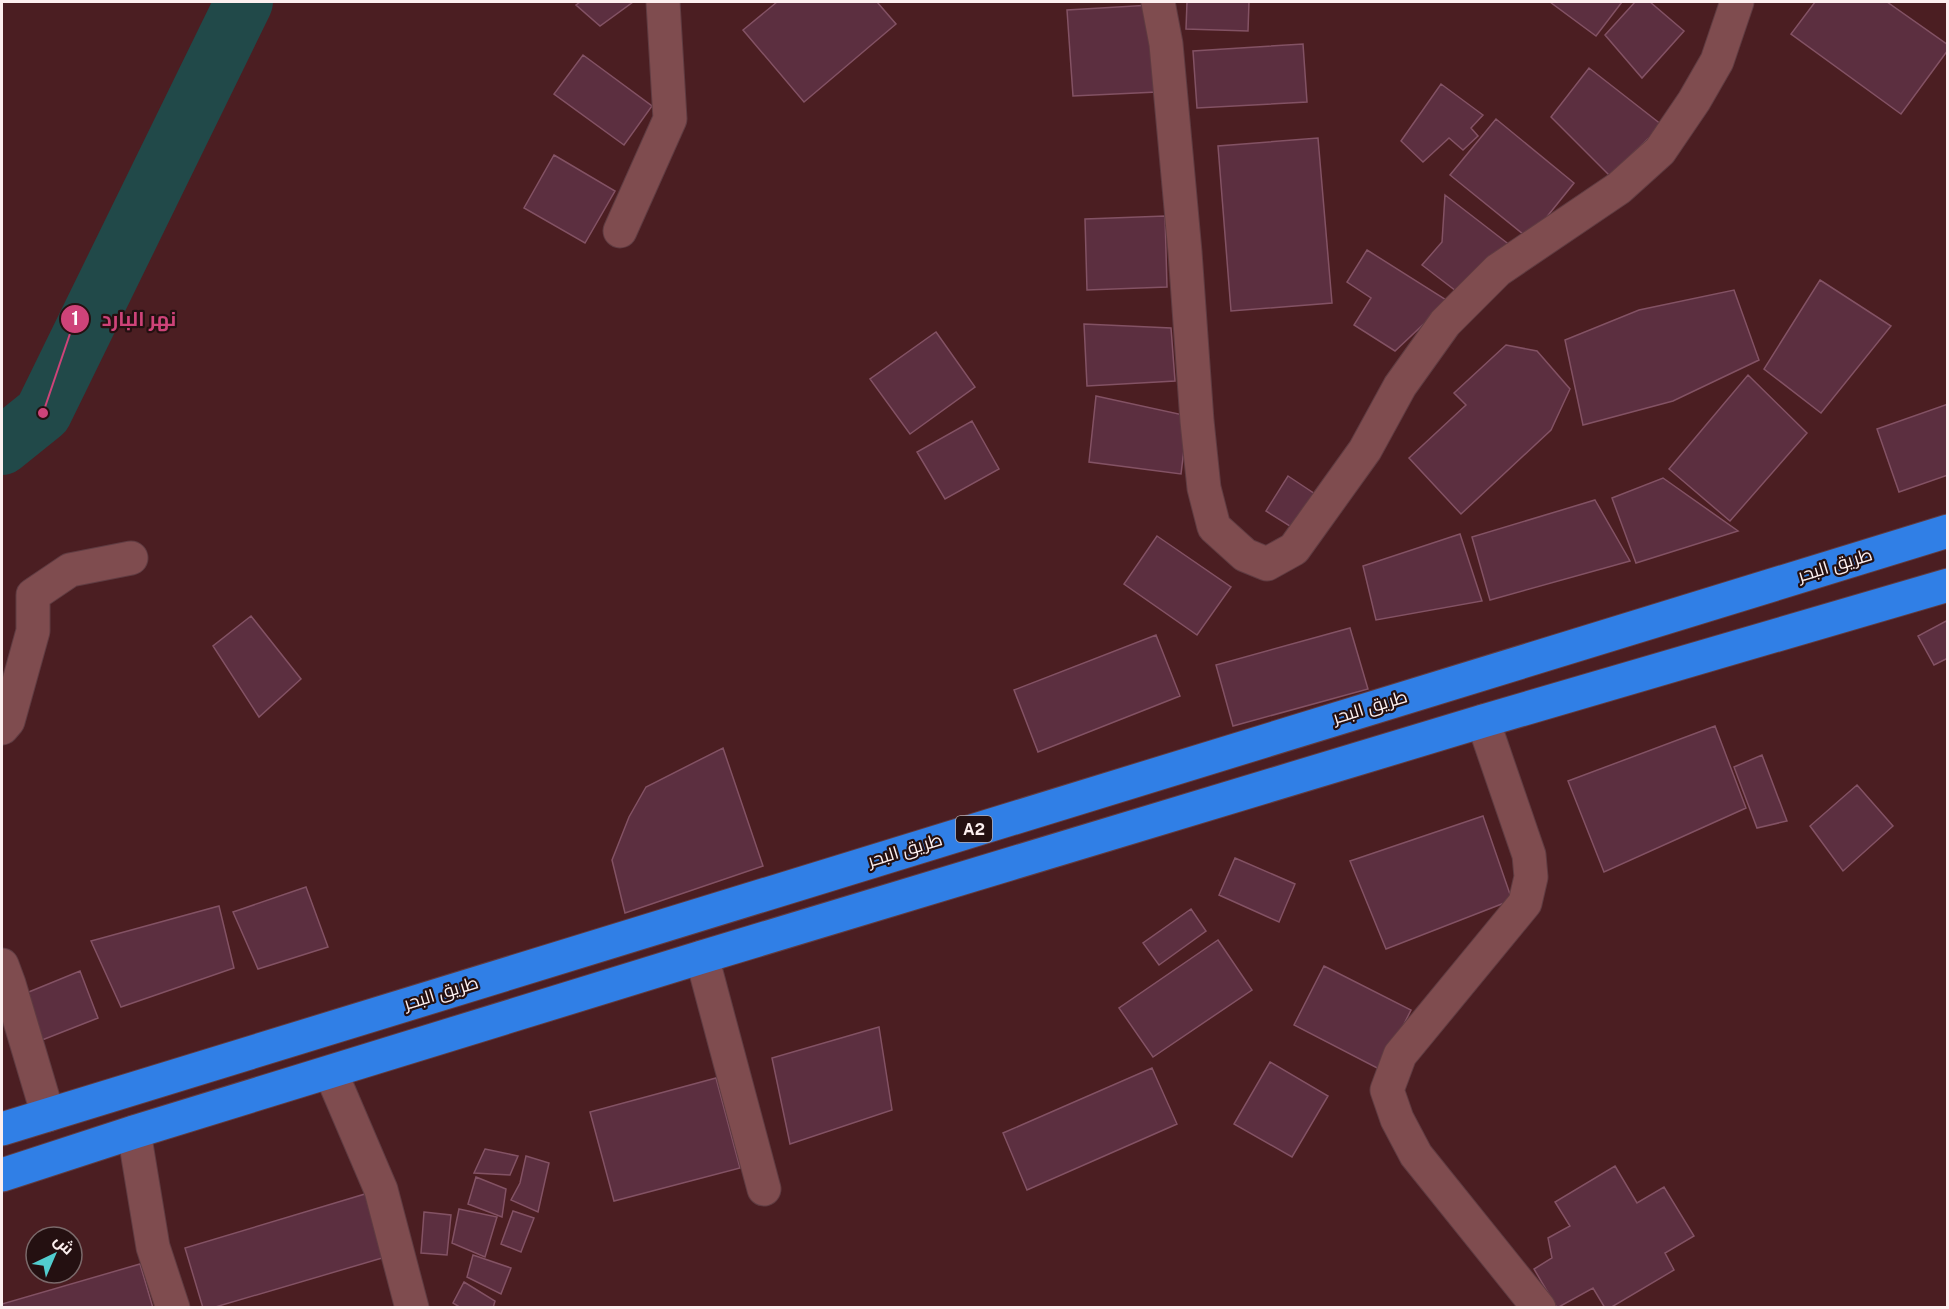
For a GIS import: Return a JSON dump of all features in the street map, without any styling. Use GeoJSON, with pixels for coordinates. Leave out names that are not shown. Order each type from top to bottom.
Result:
{"type":"FeatureCollection","features":[{"type":"Feature","properties":{"kind":"highway","name":"طريق البحر"},"geometry":{"type":"LineString","coordinates":[[2,1129],[1947,531]]}},
{"type":"Feature","properties":{"kind":"highway","name":"A2"},"geometry":{"type":"LineString","coordinates":[[2,1175],[134,1132],[702,957],[1483,721],[1947,585]]}},
{"type":"Feature","properties":{"kind":"street"},"geometry":{"type":"LineString","coordinates":[[620,231],[670,118],[663,2]]}},
{"type":"Feature","properties":{"kind":"street"},"geometry":{"type":"LineString","coordinates":[[1158,2],[1166,44],[1204,488],[1214,527],[1245,555],[1267,564],[1294,549],[1365,450],[1400,386],[1445,323],[1498,270],[1619,188],[1660,151],[1718,61],[1737,2]]}},
{"type":"Feature","properties":{"kind":"street"},"geometry":{"type":"LineString","coordinates":[[2,728],[8,721],[33,631],[33,595],[70,570],[131,558]]}},
{"type":"Feature","properties":{"kind":"street"},"geometry":{"type":"LineString","coordinates":[[1483,721],[1529,855],[1531,877],[1525,903],[1400,1054],[1387,1090],[1397,1119],[1416,1155],[1539,1308]]}},
{"type":"Feature","properties":{"kind":"street"},"geometry":{"type":"LineString","coordinates":[[702,957],[764,1190]]}},
{"type":"Feature","properties":{"kind":"street"},"geometry":{"type":"LineString","coordinates":[[2,965],[48,1114]]}},
{"type":"Feature","properties":{"kind":"street"},"geometry":{"type":"LineString","coordinates":[[331,1073],[381,1190],[412,1308]]}},
{"type":"Feature","properties":{"kind":"street"},"geometry":{"type":"LineString","coordinates":[[134,1132],[153,1247],[173,1308]]}},
{"type":"Feature","properties":{"kind":"building"},"geometry":{"type":"Polygon","coordinates":[[[580,2],[633,2],[600,26],[576,5],[580,2]]]}},
{"type":"Feature","properties":{"kind":"building"},"geometry":{"type":"Polygon","coordinates":[[[777,2],[877,2],[896,24],[804,102],[743,30],[777,2]]]}},
{"type":"Feature","properties":{"kind":"building"},"geometry":{"type":"Polygon","coordinates":[[[1187,2],[1249,2],[1248,31],[1186,29],[1187,2]]]}},
{"type":"Feature","properties":{"kind":"building"},"geometry":{"type":"Polygon","coordinates":[[[1550,2],[1622,2],[1596,36],[1550,2]]]}},
{"type":"Feature","properties":{"kind":"building"},"geometry":{"type":"Polygon","coordinates":[[[1635,2],[1650,2],[1684,31],[1642,78],[1605,35],[1635,2]]]}},
{"type":"Feature","properties":{"kind":"building"},"geometry":{"type":"Polygon","coordinates":[[[1815,2],[1887,2],[1948,45],[1948,50],[1901,114],[1791,34],[1815,2]]]}},
{"type":"Feature","properties":{"kind":"building"},"geometry":{"type":"Polygon","coordinates":[[[1151,5],[1157,92],[1073,96],[1067,10],[1151,5]]]}},
{"type":"Feature","properties":{"kind":"building"},"geometry":{"type":"Polygon","coordinates":[[[1303,44],[1307,102],[1197,108],[1193,51],[1303,44]]]}},
{"type":"Feature","properties":{"kind":"building"},"geometry":{"type":"Polygon","coordinates":[[[583,55],[652,106],[624,145],[554,94],[583,55]]]}},
{"type":"Feature","properties":{"kind":"building"},"geometry":{"type":"Polygon","coordinates":[[[1589,68],[1662,125],[1610,176],[1551,117],[1589,68]]]}},
{"type":"Feature","properties":{"kind":"building"},"geometry":{"type":"Polygon","coordinates":[[[1441,84],[1483,115],[1471,128],[1478,136],[1463,150],[1449,138],[1423,162],[1401,141],[1441,84]]]}},
{"type":"Feature","properties":{"kind":"building"},"geometry":{"type":"Polygon","coordinates":[[[1496,119],[1574,183],[1529,239],[1450,175],[1496,119]]]}},
{"type":"Feature","properties":{"kind":"building"},"geometry":{"type":"Polygon","coordinates":[[[1318,138],[1332,303],[1231,311],[1218,146],[1318,138]]]}},
{"type":"Feature","properties":{"kind":"building"},"geometry":{"type":"Polygon","coordinates":[[[554,155],[615,191],[585,243],[524,208],[554,155]]]}},
{"type":"Feature","properties":{"kind":"building"},"geometry":{"type":"Polygon","coordinates":[[[1445,195],[1511,246],[1460,294],[1422,265],[1442,242],[1445,195]]]}},
{"type":"Feature","properties":{"kind":"building"},"geometry":{"type":"Polygon","coordinates":[[[1165,216],[1167,287],[1087,290],[1085,219],[1165,216]]]}},
{"type":"Feature","properties":{"kind":"building"},"geometry":{"type":"Polygon","coordinates":[[[1367,250],[1448,301],[1395,351],[1354,325],[1371,298],[1347,282],[1367,250]]]}},
{"type":"Feature","properties":{"kind":"building"},"geometry":{"type":"Polygon","coordinates":[[[1820,280],[1891,326],[1821,413],[1764,369],[1820,280]]]}},
{"type":"Feature","properties":{"kind":"building"},"geometry":{"type":"Polygon","coordinates":[[[1734,290],[1759,360],[1673,401],[1583,425],[1565,340],[1639,310],[1734,290]]]}},
{"type":"Feature","properties":{"kind":"building"},"geometry":{"type":"Polygon","coordinates":[[[1084,324],[1171,328],[1175,381],[1087,386],[1084,324]]]}},
{"type":"Feature","properties":{"kind":"building"},"geometry":{"type":"Polygon","coordinates":[[[936,332],[975,387],[910,434],[870,379],[936,332]]]}},
{"type":"Feature","properties":{"kind":"building"},"geometry":{"type":"Polygon","coordinates":[[[1506,345],[1537,351],[1570,389],[1551,430],[1461,514],[1409,458],[1466,405],[1454,393],[1506,345]]]}},
{"type":"Feature","properties":{"kind":"building"},"geometry":{"type":"Polygon","coordinates":[[[1748,375],[1807,433],[1730,521],[1669,469],[1748,375]]]}},
{"type":"Feature","properties":{"kind":"building"},"geometry":{"type":"Polygon","coordinates":[[[1096,396],[1188,416],[1181,474],[1089,462],[1096,396]]]}},
{"type":"Feature","properties":{"kind":"building"},"geometry":{"type":"Polygon","coordinates":[[[1948,404],[1948,475],[1899,492],[1877,429],[1948,404]]]}},
{"type":"Feature","properties":{"kind":"building"},"geometry":{"type":"Polygon","coordinates":[[[972,421],[999,469],[945,499],[917,452],[972,421]]]}},
{"type":"Feature","properties":{"kind":"building"},"geometry":{"type":"Polygon","coordinates":[[[1288,476],[1315,494],[1293,528],[1266,511],[1288,476]]]}},
{"type":"Feature","properties":{"kind":"building"},"geometry":{"type":"Polygon","coordinates":[[[1663,478],[1738,531],[1636,563],[1612,498],[1663,478]]]}},
{"type":"Feature","properties":{"kind":"building"},"geometry":{"type":"Polygon","coordinates":[[[1595,500],[1630,561],[1490,600],[1472,537],[1595,500]]]}},
{"type":"Feature","properties":{"kind":"building"},"geometry":{"type":"Polygon","coordinates":[[[1460,534],[1482,601],[1376,620],[1363,566],[1460,534]]]}},
{"type":"Feature","properties":{"kind":"building"},"geometry":{"type":"Polygon","coordinates":[[[1157,536],[1231,587],[1197,635],[1124,584],[1157,536]]]}},
{"type":"Feature","properties":{"kind":"building"},"geometry":{"type":"Polygon","coordinates":[[[251,616],[301,679],[259,717],[213,646],[251,616]]]}},
{"type":"Feature","properties":{"kind":"building"},"geometry":{"type":"Polygon","coordinates":[[[1948,620],[1948,658],[1934,665],[1918,636],[1948,620]]]}},
{"type":"Feature","properties":{"kind":"building"},"geometry":{"type":"Polygon","coordinates":[[[1350,628],[1368,689],[1233,726],[1216,665],[1350,628]]]}},
{"type":"Feature","properties":{"kind":"building"},"geometry":{"type":"Polygon","coordinates":[[[1156,635],[1180,696],[1038,752],[1014,690],[1156,635]]]}},
{"type":"Feature","properties":{"kind":"building"},"geometry":{"type":"Polygon","coordinates":[[[1715,726],[1746,808],[1604,872],[1568,781],[1715,726]]]}},
{"type":"Feature","properties":{"kind":"building"},"geometry":{"type":"Polygon","coordinates":[[[723,748],[763,866],[625,913],[612,860],[629,817],[646,787],[723,748]]]}},
{"type":"Feature","properties":{"kind":"building"},"geometry":{"type":"Polygon","coordinates":[[[1762,755],[1787,821],[1757,828],[1734,767],[1762,755]]]}},
{"type":"Feature","properties":{"kind":"building"},"geometry":{"type":"Polygon","coordinates":[[[1857,785],[1893,826],[1843,871],[1810,826],[1857,785]]]}},
{"type":"Feature","properties":{"kind":"building"},"geometry":{"type":"Polygon","coordinates":[[[1483,816],[1512,900],[1386,949],[1350,861],[1483,816]]]}},
{"type":"Feature","properties":{"kind":"building"},"geometry":{"type":"Polygon","coordinates":[[[1235,858],[1295,884],[1279,922],[1219,895],[1235,858]]]}},
{"type":"Feature","properties":{"kind":"building"},"geometry":{"type":"Polygon","coordinates":[[[306,887],[328,947],[258,969],[233,912],[306,887]]]}},
{"type":"Feature","properties":{"kind":"building"},"geometry":{"type":"Polygon","coordinates":[[[219,906],[234,968],[121,1007],[91,941],[219,906]]]}},
{"type":"Feature","properties":{"kind":"building"},"geometry":{"type":"Polygon","coordinates":[[[1191,909],[1206,931],[1159,965],[1143,943],[1191,909]]]}},
{"type":"Feature","properties":{"kind":"building"},"geometry":{"type":"Polygon","coordinates":[[[1218,940],[1252,990],[1153,1057],[1119,1008],[1218,940]]]}},
{"type":"Feature","properties":{"kind":"building"},"geometry":{"type":"Polygon","coordinates":[[[1324,966],[1411,1010],[1381,1070],[1294,1025],[1324,966]]]}},
{"type":"Feature","properties":{"kind":"building"},"geometry":{"type":"Polygon","coordinates":[[[80,971],[98,1018],[37,1042],[19,996],[80,971]]]}},
{"type":"Feature","properties":{"kind":"building"},"geometry":{"type":"Polygon","coordinates":[[[879,1027],[892,1110],[790,1144],[772,1058],[879,1027]]]}},
{"type":"Feature","properties":{"kind":"building"},"geometry":{"type":"Polygon","coordinates":[[[1270,1062],[1328,1096],[1292,1157],[1234,1124],[1270,1062]]]}},
{"type":"Feature","properties":{"kind":"building"},"geometry":{"type":"Polygon","coordinates":[[[1152,1068],[1177,1124],[1027,1190],[1003,1133],[1152,1068]]]}},
{"type":"Feature","properties":{"kind":"building"},"geometry":{"type":"Polygon","coordinates":[[[716,1078],[740,1168],[614,1201],[590,1112],[716,1078]]]}},
{"type":"Feature","properties":{"kind":"building"},"geometry":{"type":"Polygon","coordinates":[[[485,1149],[518,1156],[510,1175],[474,1173],[485,1149]]]}},
{"type":"Feature","properties":{"kind":"building"},"geometry":{"type":"Polygon","coordinates":[[[526,1156],[549,1163],[538,1212],[511,1200],[520,1183],[526,1156]]]}},
{"type":"Feature","properties":{"kind":"building"},"geometry":{"type":"Polygon","coordinates":[[[1615,1166],[1637,1203],[1664,1187],[1694,1236],[1665,1253],[1674,1270],[1610,1308],[1605,1308],[1593,1288],[1557,1308],[1534,1269],[1552,1258],[1548,1238],[1570,1226],[1555,1202],[1615,1166]]]}},
{"type":"Feature","properties":{"kind":"building"},"geometry":{"type":"Polygon","coordinates":[[[476,1177],[506,1189],[502,1217],[468,1204],[476,1177]]]}},
{"type":"Feature","properties":{"kind":"building"},"geometry":{"type":"Polygon","coordinates":[[[365,1194],[389,1256],[212,1308],[203,1308],[185,1248],[365,1194]]]}},
{"type":"Feature","properties":{"kind":"building"},"geometry":{"type":"Polygon","coordinates":[[[459,1209],[497,1217],[485,1257],[452,1243],[459,1209]]]}},
{"type":"Feature","properties":{"kind":"building"},"geometry":{"type":"Polygon","coordinates":[[[513,1211],[534,1218],[521,1252],[501,1244],[513,1211]]]}},
{"type":"Feature","properties":{"kind":"building"},"geometry":{"type":"Polygon","coordinates":[[[424,1212],[451,1215],[447,1255],[421,1253],[424,1212]]]}},
{"type":"Feature","properties":{"kind":"building"},"geometry":{"type":"Polygon","coordinates":[[[473,1255],[511,1268],[501,1294],[467,1277],[473,1255]]]}},
{"type":"Feature","properties":{"kind":"building"},"geometry":{"type":"Polygon","coordinates":[[[140,1264],[153,1308],[2,1308],[2,1304],[68,1285],[84,1285],[84,1280],[140,1264]]]}},
{"type":"Feature","properties":{"kind":"building"},"geometry":{"type":"Polygon","coordinates":[[[464,1282],[495,1301],[493,1308],[461,1308],[453,1303],[464,1282]]]}},
{"type":"Feature","properties":{"kind":"waterway"},"geometry":{"type":"LineString","coordinates":[[2,446],[43,413],[244,2]]}},
{"type":"Feature","properties":{"kind":"place","name":"نهر البارد"},"geometry":{"type":"Point","coordinates":[43,413]}}]}
